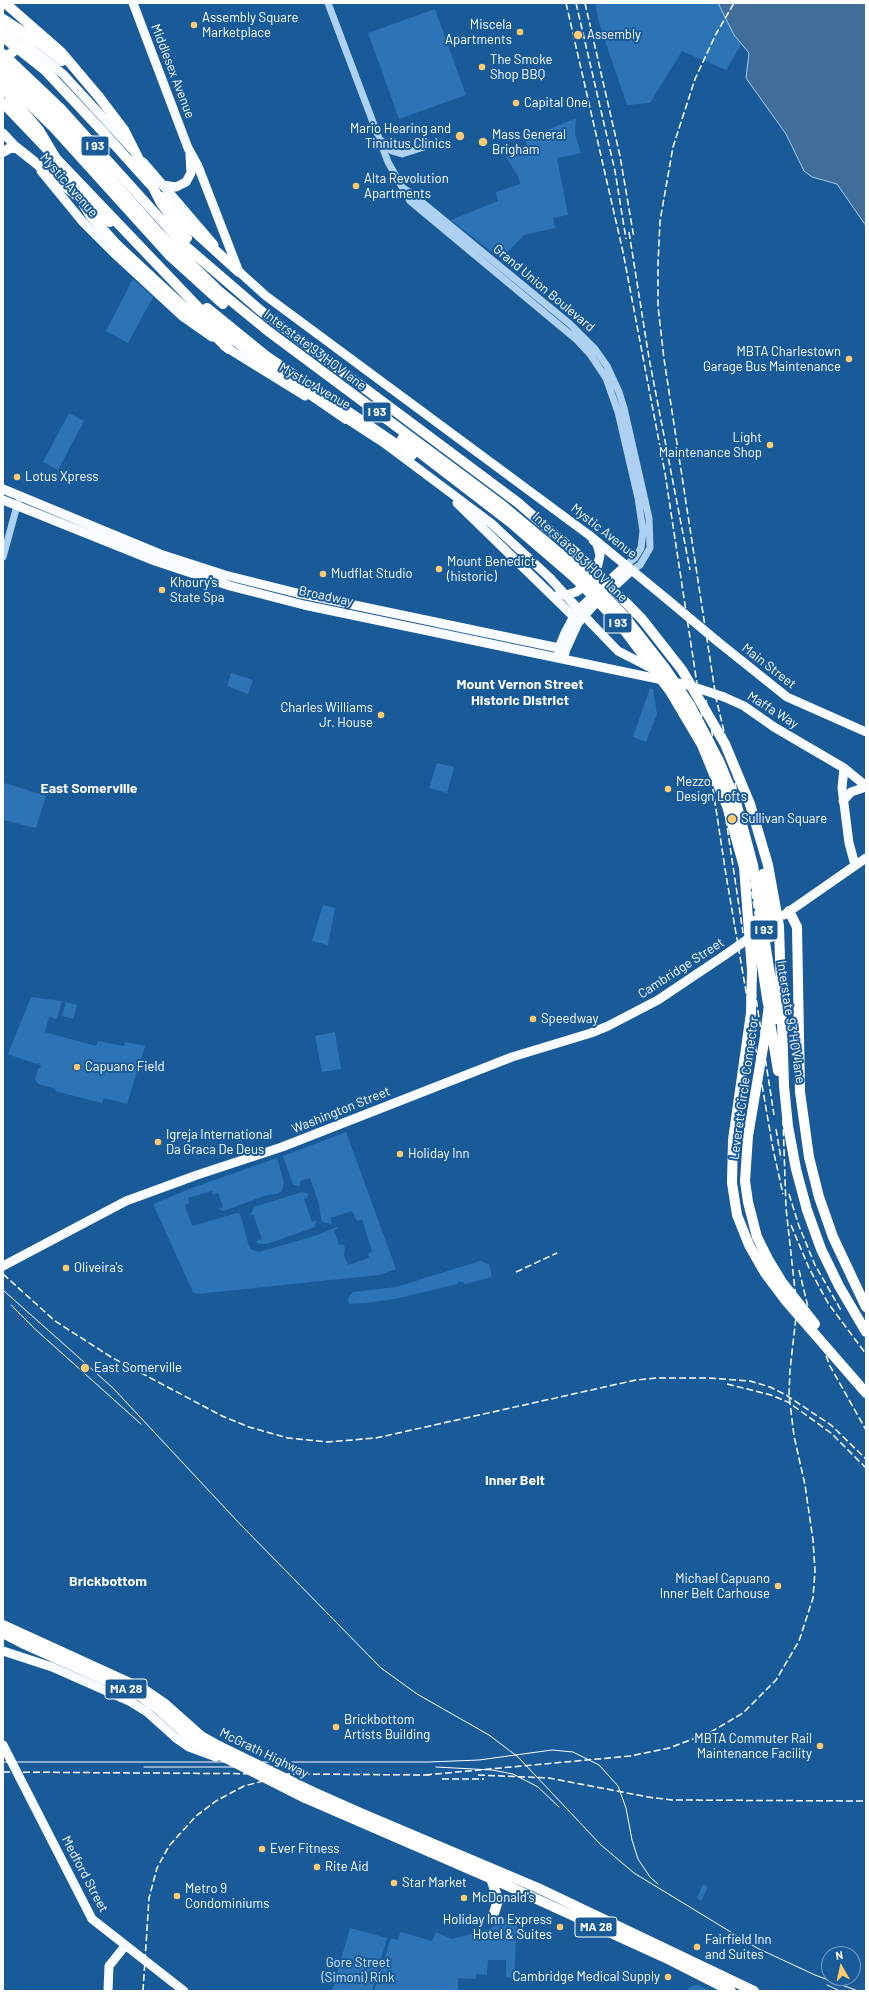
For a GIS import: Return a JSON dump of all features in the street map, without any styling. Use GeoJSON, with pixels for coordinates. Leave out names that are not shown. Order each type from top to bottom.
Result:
{"type":"FeatureCollection","features":[{"type":"Feature","properties":{"kind":"highway"},"geometry":{"type":"LineString","coordinates":[[5,3],[61,52],[99,97],[124,130],[161,203],[178,246]]}},
{"type":"Feature","properties":{"kind":"highway"},"geometry":{"type":"LineString","coordinates":[[3,19],[52,53],[99,97]]}},
{"type":"Feature","properties":{"kind":"highway"},"geometry":{"type":"LineString","coordinates":[[3,37],[26,53],[57,81],[177,214],[239,272]]}},
{"type":"Feature","properties":{"kind":"highway"},"geometry":{"type":"LineString","coordinates":[[3,60],[16,49],[30,46]]}},
{"type":"Feature","properties":{"kind":"highway","name":"I 93"},"geometry":{"type":"LineString","coordinates":[[3,54],[67,115],[178,246],[247,324],[578,575],[646,656],[670,691],[689,720],[711,765],[727,806],[744,866],[756,927],[790,1150],[799,1190],[825,1263],[866,1335]]}},
{"type":"Feature","properties":{"kind":"highway","name":"Interstate 93 HOV lane"},"geometry":{"type":"LineString","coordinates":[[3,67],[60,121],[178,246],[214,287],[251,318],[502,505],[625,618],[665,668],[700,723],[719,761],[736,802],[756,879],[797,1149],[804,1181],[826,1247],[843,1284],[866,1323]]}},
{"type":"Feature","properties":{"kind":"highway","name":"I 93"},"geometry":{"type":"LineString","coordinates":[[3,78],[178,246],[212,270],[278,324],[517,502],[582,558],[642,619],[682,670],[722,738],[742,784],[763,845],[776,906],[781,969],[784,1086],[788,1126],[796,1169],[807,1210],[821,1249],[839,1286],[866,1332]]}},
{"type":"Feature","properties":{"kind":"highway"},"geometry":{"type":"LineString","coordinates":[[3,88],[39,130],[90,215],[118,246],[229,349]]}},
{"type":"Feature","properties":{"kind":"highway"},"geometry":{"type":"LineString","coordinates":[[3,103],[204,314],[227,335],[260,360],[346,419]]}},
{"type":"Feature","properties":{"kind":"highway"},"geometry":{"type":"LineString","coordinates":[[3,152],[10,148],[17,148],[138,244]]}},
{"type":"Feature","properties":{"kind":"highway"},"geometry":{"type":"LineString","coordinates":[[166,274],[266,356],[510,522]]}},
{"type":"Feature","properties":{"kind":"highway","name":"Leverett Circle Connector"},"geometry":{"type":"LineString","coordinates":[[742,784],[767,896],[771,958],[768,1017],[750,1120],[747,1148],[745,1181],[749,1208],[762,1247],[782,1282],[815,1325],[866,1384]]}},
{"type":"Feature","properties":{"kind":"highway","name":"Leverett Circle Connector"},"geometry":{"type":"LineString","coordinates":[[744,866],[751,949],[752,991],[749,1027],[732,1140],[732,1183],[737,1215],[751,1250],[773,1284],[866,1393]]}},
{"type":"Feature","properties":{"kind":"highway"},"geometry":{"type":"LineString","coordinates":[[787,913],[795,921],[797,932],[800,1092],[809,1157],[825,1217],[841,1257],[866,1307]]}},
{"type":"Feature","properties":{"kind":"highway","name":"McGrath Highway"},"geometry":{"type":"LineString","coordinates":[[3,1625],[147,1691],[169,1707],[196,1733],[308,1794],[358,1812],[524,1888]]}},
{"type":"Feature","properties":{"kind":"highway","name":"McGrath Highway"},"geometry":{"type":"LineString","coordinates":[[3,1633],[24,1644],[140,1696],[157,1708],[197,1742],[237,1765],[308,1794],[492,1878],[524,1888]]}},
{"type":"Feature","properties":{"kind":"highway"},"geometry":{"type":"LineString","coordinates":[[492,1878],[498,1900],[492,1920]]}},
{"type":"Feature","properties":{"kind":"highway","name":"MA 28"},"geometry":{"type":"LineString","coordinates":[[524,1888],[725,1986],[754,1991]]}},
{"type":"Feature","properties":{"kind":"main road","name":"Middlesex Avenue"},"geometry":{"type":"LineString","coordinates":[[133,3],[188,148],[198,166],[239,272]]}},
{"type":"Feature","properties":{"kind":"main road","name":"Mystic Avenue"},"geometry":{"type":"LineString","coordinates":[[3,26],[30,46],[75,86],[239,272],[272,300],[589,534],[668,600]]}},
{"type":"Feature","properties":{"kind":"main road","name":"Mystic Avenue"},"geometry":{"type":"LineString","coordinates":[[3,133],[46,176],[82,221],[116,255],[182,316],[229,349],[384,443],[439,483],[501,531],[550,578],[611,644],[626,657],[687,685]]}},
{"type":"Feature","properties":{"kind":"main road","name":"Middlesex Avenue"},"geometry":{"type":"LineString","coordinates":[[163,186],[176,187],[186,182],[189,178],[191,167],[188,148]]}},
{"type":"Feature","properties":{"kind":"main road"},"geometry":{"type":"LineString","coordinates":[[439,483],[543,587],[577,618]]}},
{"type":"Feature","properties":{"kind":"main road","name":"Broadway"},"geometry":{"type":"LineString","coordinates":[[3,489],[160,554],[229,577],[655,678]]}},
{"type":"Feature","properties":{"kind":"main road","name":"Broadway"},"geometry":{"type":"LineString","coordinates":[[3,500],[155,562],[230,586],[304,605],[561,655]]}},
{"type":"Feature","properties":{"kind":"main road"},"geometry":{"type":"LineString","coordinates":[[543,587],[556,593],[571,594],[580,589],[592,578],[598,567],[600,555],[597,544],[589,534]]}},
{"type":"Feature","properties":{"kind":"main road"},"geometry":{"type":"LineString","coordinates":[[561,655],[573,632],[577,618],[586,600],[629,568]]}},
{"type":"Feature","properties":{"kind":"main road","name":"Main Street"},"geometry":{"type":"LineString","coordinates":[[668,600],[787,698],[866,732]]}},
{"type":"Feature","properties":{"kind":"main road","name":"Maffa Way"},"geometry":{"type":"LineString","coordinates":[[655,678],[687,685],[724,697],[744,706],[774,727],[844,768],[866,786]]}},
{"type":"Feature","properties":{"kind":"main road"},"geometry":{"type":"LineString","coordinates":[[844,768],[842,788],[843,801],[849,843],[855,865]]}},
{"type":"Feature","properties":{"kind":"main road"},"geometry":{"type":"LineString","coordinates":[[843,801],[851,792],[866,786]]}},
{"type":"Feature","properties":{"kind":"main road","name":"Cambridge Street"},"geometry":{"type":"LineString","coordinates":[[492,1065],[608,1026],[658,1000],[866,858]]}},
{"type":"Feature","properties":{"kind":"main road","name":"Washington Street"},"geometry":{"type":"LineString","coordinates":[[3,1266],[126,1201],[197,1175],[282,1147],[492,1065]]}},
{"type":"Feature","properties":{"kind":"main road","name":"McGrath Highway"},"geometry":{"type":"LineString","coordinates":[[3,1651],[52,1667],[131,1702],[147,1712],[176,1738],[192,1748],[237,1765]]}},
{"type":"Feature","properties":{"kind":"main road","name":"Medford Street"},"geometry":{"type":"LineString","coordinates":[[3,1745],[90,1916],[125,1946],[181,1989]]}},
{"type":"Feature","properties":{"kind":"main road"},"geometry":{"type":"LineString","coordinates":[[108,1991],[109,1966],[125,1946]]}},
{"type":"Feature","properties":{"kind":"street","name":"Grand Union Boulevard"},"geometry":{"type":"LineString","coordinates":[[328,3],[379,139],[402,188],[410,201],[577,340],[590,354],[606,378],[618,412],[638,498],[643,531],[642,548],[629,568]]}},
{"type":"Feature","properties":{"kind":"street"},"geometry":{"type":"LineString","coordinates":[[379,139],[392,151],[402,154],[424,147]]}},
{"type":"Feature","properties":{"kind":"street"},"geometry":{"type":"LineString","coordinates":[[3,557],[20,496]]}},
{"type":"Feature","properties":{"kind":"green space"},"geometry":{"type":"Polygon","coordinates":[[[595,3],[718,3],[734,35],[741,45],[726,70],[682,51],[650,103],[627,105],[599,23],[595,3]]]}},
{"type":"Feature","properties":{"kind":"green space"},"geometry":{"type":"Polygon","coordinates":[[[435,9],[466,95],[399,119],[368,33],[435,9]]]}},
{"type":"Feature","properties":{"kind":"green space"},"geometry":{"type":"Polygon","coordinates":[[[576,118],[575,134],[581,153],[557,158],[568,215],[553,218],[555,228],[524,235],[502,258],[498,257],[451,220],[498,201],[496,192],[520,184],[518,176],[506,157],[528,149],[525,139],[576,118]]]}},
{"type":"Feature","properties":{"kind":"green space"},"geometry":{"type":"Polygon","coordinates":[[[133,279],[153,297],[128,343],[106,331],[133,279]]]}},
{"type":"Feature","properties":{"kind":"green space"},"geometry":{"type":"Polygon","coordinates":[[[69,413],[84,421],[58,470],[43,462],[69,413]]]}},
{"type":"Feature","properties":{"kind":"green space"},"geometry":{"type":"Polygon","coordinates":[[[435,626],[492,638],[492,639],[436,628],[435,626]]]}},
{"type":"Feature","properties":{"kind":"green space"},"geometry":{"type":"Polygon","coordinates":[[[231,673],[253,680],[248,694],[227,686],[231,673]]]}},
{"type":"Feature","properties":{"kind":"green space"},"geometry":{"type":"Polygon","coordinates":[[[650,688],[653,689],[657,714],[646,742],[633,737],[650,688]]]}},
{"type":"Feature","properties":{"kind":"green space"},"geometry":{"type":"Polygon","coordinates":[[[437,763],[454,767],[447,793],[429,788],[437,763]]]}},
{"type":"Feature","properties":{"kind":"green space"},"geometry":{"type":"Polygon","coordinates":[[[5,783],[46,796],[36,828],[3,820],[3,789],[5,783]]]}},
{"type":"Feature","properties":{"kind":"green space"},"geometry":{"type":"Polygon","coordinates":[[[323,905],[335,908],[328,945],[312,941],[323,905]]]}},
{"type":"Feature","properties":{"kind":"green space"},"geometry":{"type":"Polygon","coordinates":[[[31,997],[62,1001],[57,1019],[49,1017],[45,1032],[96,1046],[98,1041],[124,1046],[125,1042],[145,1046],[127,1104],[104,1098],[102,1103],[55,1091],[56,1089],[38,1084],[35,1079],[38,1069],[41,1067],[39,1063],[36,1064],[8,1054],[31,997]]]}},
{"type":"Feature","properties":{"kind":"green space"},"geometry":{"type":"Polygon","coordinates":[[[66,1002],[77,1005],[73,1019],[62,1016],[66,1002]]]}},
{"type":"Feature","properties":{"kind":"green space"},"geometry":{"type":"Polygon","coordinates":[[[335,1032],[341,1069],[322,1072],[315,1036],[335,1032]]]}},
{"type":"Feature","properties":{"kind":"green space"},"geometry":{"type":"Polygon","coordinates":[[[346,1132],[396,1269],[379,1275],[197,1294],[193,1292],[153,1204],[192,1188],[277,1158],[284,1182],[282,1191],[277,1194],[267,1195],[223,1211],[218,1209],[223,1207],[218,1193],[213,1195],[212,1191],[188,1198],[189,1203],[185,1205],[192,1226],[237,1213],[240,1214],[249,1246],[252,1250],[259,1252],[318,1235],[337,1227],[338,1229],[334,1230],[339,1245],[343,1244],[345,1248],[344,1255],[348,1265],[369,1258],[368,1254],[372,1251],[362,1219],[357,1221],[352,1211],[330,1218],[332,1224],[322,1222],[318,1201],[310,1178],[300,1181],[300,1186],[293,1185],[283,1156],[346,1132]]]}},
{"type":"Feature","properties":{"kind":"green space"},"geometry":{"type":"Polygon","coordinates":[[[302,1192],[308,1194],[308,1197],[304,1199],[312,1222],[316,1220],[315,1227],[267,1244],[258,1244],[256,1241],[262,1239],[253,1214],[250,1215],[254,1207],[302,1192]]]}},
{"type":"Feature","properties":{"kind":"green space"},"geometry":{"type":"Polygon","coordinates":[[[480,1261],[489,1264],[492,1277],[466,1284],[459,1281],[457,1284],[395,1299],[349,1304],[348,1298],[353,1292],[396,1287],[480,1261]]]}},
{"type":"Feature","properties":{"kind":"green space"},"geometry":{"type":"Polygon","coordinates":[[[703,1884],[708,1887],[701,1901],[697,1898],[703,1884]]]}},
{"type":"Feature","properties":{"kind":"green space"},"geometry":{"type":"Polygon","coordinates":[[[507,1918],[517,1925],[514,1978],[506,1977],[506,1960],[488,1960],[487,1975],[476,1974],[476,1979],[458,1978],[458,1991],[374,1991],[391,1938],[397,1940],[401,1932],[432,1941],[436,1932],[452,1939],[489,1929],[507,1918]]]}},
{"type":"Feature","properties":{"kind":"green space","name":"Gore Street (Simoni) Rink"},"geometry":{"type":"Polygon","coordinates":[[[350,1928],[387,1938],[372,1991],[332,1991],[350,1928]]]}},
{"type":"Feature","properties":{"kind":"green space"},"geometry":{"type":"Polygon","coordinates":[[[695,1985],[710,1991],[689,1991],[688,1988],[695,1985]]]}},
{"type":"Feature","properties":{"kind":"shaded area"},"geometry":{"type":"Polygon","coordinates":[[[718,3],[866,3],[866,226],[837,184],[812,177],[804,171],[786,134],[746,78],[749,53],[734,35],[718,3]]]}},
{"type":"Feature","properties":{"kind":"tram line"},"geometry":{"type":"LineString","coordinates":[[3,1290],[113,1388],[239,1523],[381,1668],[417,1694],[489,1735],[518,1757],[601,1845],[634,1873],[757,1948],[815,1975],[858,1991]]}},
{"type":"Feature","properties":{"kind":"tram line"},"geometry":{"type":"LineString","coordinates":[[11,1305],[36,1330],[141,1424]]}},
{"type":"Feature","properties":{"kind":"tram line"},"geometry":{"type":"LineString","coordinates":[[3,1762],[429,1762],[479,1760],[552,1750],[573,1752],[599,1765],[618,1786],[626,1808],[632,1840],[638,1859],[650,1877],[658,1884]]}},
{"type":"Feature","properties":{"kind":"tram line"},"geometry":{"type":"LineString","coordinates":[[144,1767],[276,1767]]}},
{"type":"Feature","properties":{"kind":"tram line"},"geometry":{"type":"LineString","coordinates":[[436,1767],[492,1770],[513,1774],[538,1787],[559,1807]]}},
{"type":"Feature","properties":{"kind":"tram line"},"geometry":{"type":"LineString","coordinates":[[829,1986],[840,1991]]}},
{"type":"Feature","properties":{"kind":"railway"},"geometry":{"type":"LineString","coordinates":[[566,3],[623,252],[665,473],[726,875],[773,1149],[783,1194]]}},
{"type":"Feature","properties":{"kind":"railway"},"geometry":{"type":"LineString","coordinates":[[576,3],[615,171],[626,239]]}},
{"type":"Feature","properties":{"kind":"railway"},"geometry":{"type":"LineString","coordinates":[[585,3],[620,156],[634,238]]}},
{"type":"Feature","properties":{"kind":"railway"},"geometry":{"type":"LineString","coordinates":[[425,1775],[630,1756],[669,1748],[709,1733],[743,1713],[776,1680],[799,1641],[813,1598],[815,1571],[813,1540],[805,1485],[794,1436],[789,1395],[790,1370],[797,1308],[786,1208],[782,1091],[733,769],[716,698],[664,359],[658,306],[660,221],[673,147],[695,79],[716,34],[734,3]]}},
{"type":"Feature","properties":{"kind":"railway"},"geometry":{"type":"LineString","coordinates":[[629,232],[649,358],[690,570]]}},
{"type":"Feature","properties":{"kind":"railway"},"geometry":{"type":"LineString","coordinates":[[706,700],[718,766],[743,933]]}},
{"type":"Feature","properties":{"kind":"railway"},"geometry":{"type":"LineString","coordinates":[[743,871],[749,953],[774,1115]]}},
{"type":"Feature","properties":{"kind":"railway"},"geometry":{"type":"LineString","coordinates":[[776,1129],[781,1159]]}},
{"type":"Feature","properties":{"kind":"railway"},"geometry":{"type":"LineString","coordinates":[[789,1194],[799,1226],[815,1265],[842,1312]]}},
{"type":"Feature","properties":{"kind":"railway"},"geometry":{"type":"LineString","coordinates":[[791,1225],[809,1268],[828,1303],[866,1354]]}},
{"type":"Feature","properties":{"kind":"railway"},"geometry":{"type":"LineString","coordinates":[[516,1272],[557,1253]]}},
{"type":"Feature","properties":{"kind":"railway"},"geometry":{"type":"LineString","coordinates":[[799,1270],[809,1311],[830,1366],[866,1430]]}},
{"type":"Feature","properties":{"kind":"railway"},"geometry":{"type":"LineString","coordinates":[[3,1274],[55,1321],[111,1357],[222,1416],[249,1427],[288,1438],[327,1442],[376,1438],[636,1380],[656,1378],[708,1378],[750,1381],[770,1387],[786,1395],[831,1425],[866,1459]]}},
{"type":"Feature","properties":{"kind":"railway"},"geometry":{"type":"LineString","coordinates":[[727,1384],[771,1395],[788,1402],[831,1433],[866,1468]]}},
{"type":"Feature","properties":{"kind":"railway"},"geometry":{"type":"LineString","coordinates":[[3,1772],[430,1775]]}},
{"type":"Feature","properties":{"kind":"railway"},"geometry":{"type":"LineString","coordinates":[[478,1775],[549,1778],[648,1797],[672,1800],[866,1801]]}},
{"type":"Feature","properties":{"kind":"railway"},"geometry":{"type":"LineString","coordinates":[[143,1991],[149,1898],[157,1868],[169,1846],[196,1816],[216,1801],[244,1786],[279,1777]]}},
{"type":"Feature","properties":{"kind":"railway"},"geometry":{"type":"LineString","coordinates":[[442,1779],[484,1779]]}},
{"type":"Feature","properties":{"kind":"place","name":"Assembly Square Marketplace"},"geometry":{"type":"Point","coordinates":[194,25]}},
{"type":"Feature","properties":{"kind":"place","name":"Miscela Apartments"},"geometry":{"type":"Point","coordinates":[520,32]}},
{"type":"Feature","properties":{"kind":"place","name":"Assembly"},"geometry":{"type":"Point","coordinates":[578,35]}},
{"type":"Feature","properties":{"kind":"place","name":"The Smoke Shop BBQ"},"geometry":{"type":"Point","coordinates":[482,67]}},
{"type":"Feature","properties":{"kind":"place","name":"Capital One"},"geometry":{"type":"Point","coordinates":[516,103]}},
{"type":"Feature","properties":{"kind":"place","name":"Mario Hearing and Tinnitus Clinics"},"geometry":{"type":"Point","coordinates":[460,136]}},
{"type":"Feature","properties":{"kind":"place","name":"Mass General Brigham"},"geometry":{"type":"Point","coordinates":[483,142]}},
{"type":"Feature","properties":{"kind":"place","name":"Alta Revolution Apartments"},"geometry":{"type":"Point","coordinates":[356,186]}},
{"type":"Feature","properties":{"kind":"place","name":"MBTA Charlestown Garage Bus Maintenance"},"geometry":{"type":"Point","coordinates":[849,359]}},
{"type":"Feature","properties":{"kind":"place","name":"Light Maintenance Shop"},"geometry":{"type":"Point","coordinates":[770,445]}},
{"type":"Feature","properties":{"kind":"place","name":"Lotus Xpress"},"geometry":{"type":"Point","coordinates":[17,477]}},
{"type":"Feature","properties":{"kind":"place","name":"Mount Benedict (historic)"},"geometry":{"type":"Point","coordinates":[439,569]}},
{"type":"Feature","properties":{"kind":"place","name":"Mudflat Studio"},"geometry":{"type":"Point","coordinates":[323,574]}},
{"type":"Feature","properties":{"kind":"place","name":"Khoury's State Spa"},"geometry":{"type":"Point","coordinates":[162,590]}},
{"type":"Feature","properties":{"kind":"place","name":"Charles Williams Jr. House"},"geometry":{"type":"Point","coordinates":[381,715]}},
{"type":"Feature","properties":{"kind":"place","name":"Mezzo Design Lofts"},"geometry":{"type":"Point","coordinates":[668,789]}},
{"type":"Feature","properties":{"kind":"place","name":"Sullivan Square"},"geometry":{"type":"Point","coordinates":[732,819]}},
{"type":"Feature","properties":{"kind":"place","name":"Speedway"},"geometry":{"type":"Point","coordinates":[533,1019]}},
{"type":"Feature","properties":{"kind":"place","name":"Capuano Field"},"geometry":{"type":"Point","coordinates":[77,1067]}},
{"type":"Feature","properties":{"kind":"place","name":"Igreja International Da Graca De Deus"},"geometry":{"type":"Point","coordinates":[158,1142]}},
{"type":"Feature","properties":{"kind":"place","name":"Holiday Inn"},"geometry":{"type":"Point","coordinates":[400,1154]}},
{"type":"Feature","properties":{"kind":"place","name":"Oliveira's"},"geometry":{"type":"Point","coordinates":[66,1268]}},
{"type":"Feature","properties":{"kind":"place","name":"East Somerville"},"geometry":{"type":"Point","coordinates":[85,1368]}},
{"type":"Feature","properties":{"kind":"place","name":"Michael Capuano Inner Belt Carhouse"},"geometry":{"type":"Point","coordinates":[778,1586]}},
{"type":"Feature","properties":{"kind":"place","name":"Brickbottom Artists Building"},"geometry":{"type":"Point","coordinates":[336,1727]}},
{"type":"Feature","properties":{"kind":"place","name":"MBTA Commuter Rail Maintenance Facility"},"geometry":{"type":"Point","coordinates":[820,1746]}},
{"type":"Feature","properties":{"kind":"place","name":"Ever Fitness"},"geometry":{"type":"Point","coordinates":[262,1849]}},
{"type":"Feature","properties":{"kind":"place","name":"Rite Aid"},"geometry":{"type":"Point","coordinates":[317,1867]}},
{"type":"Feature","properties":{"kind":"place","name":"Star Market"},"geometry":{"type":"Point","coordinates":[394,1883]}},
{"type":"Feature","properties":{"kind":"place","name":"Metro 9 Condominiums"},"geometry":{"type":"Point","coordinates":[177,1896]}},
{"type":"Feature","properties":{"kind":"place","name":"McDonald's"},"geometry":{"type":"Point","coordinates":[464,1898]}},
{"type":"Feature","properties":{"kind":"place","name":"Holiday Inn Express Hotel & Suites"},"geometry":{"type":"Point","coordinates":[560,1927]}},
{"type":"Feature","properties":{"kind":"place","name":"Fairfield Inn and Suites"},"geometry":{"type":"Point","coordinates":[697,1947]}},
{"type":"Feature","properties":{"kind":"place","name":"Cambridge Medical Supply"},"geometry":{"type":"Point","coordinates":[668,1977]}},
{"type":"Feature","properties":{"kind":"district","name":"Mount Vernon Street Historic District"},"geometry":{"type":"Point","coordinates":[520,692]}},
{"type":"Feature","properties":{"kind":"district","name":"East Somerville"},"geometry":{"type":"Point","coordinates":[89,788]}},
{"type":"Feature","properties":{"kind":"district","name":"Inner Belt"},"geometry":{"type":"Point","coordinates":[515,1480]}},
{"type":"Feature","properties":{"kind":"district","name":"Brickbottom"},"geometry":{"type":"Point","coordinates":[108,1581]}}]}
